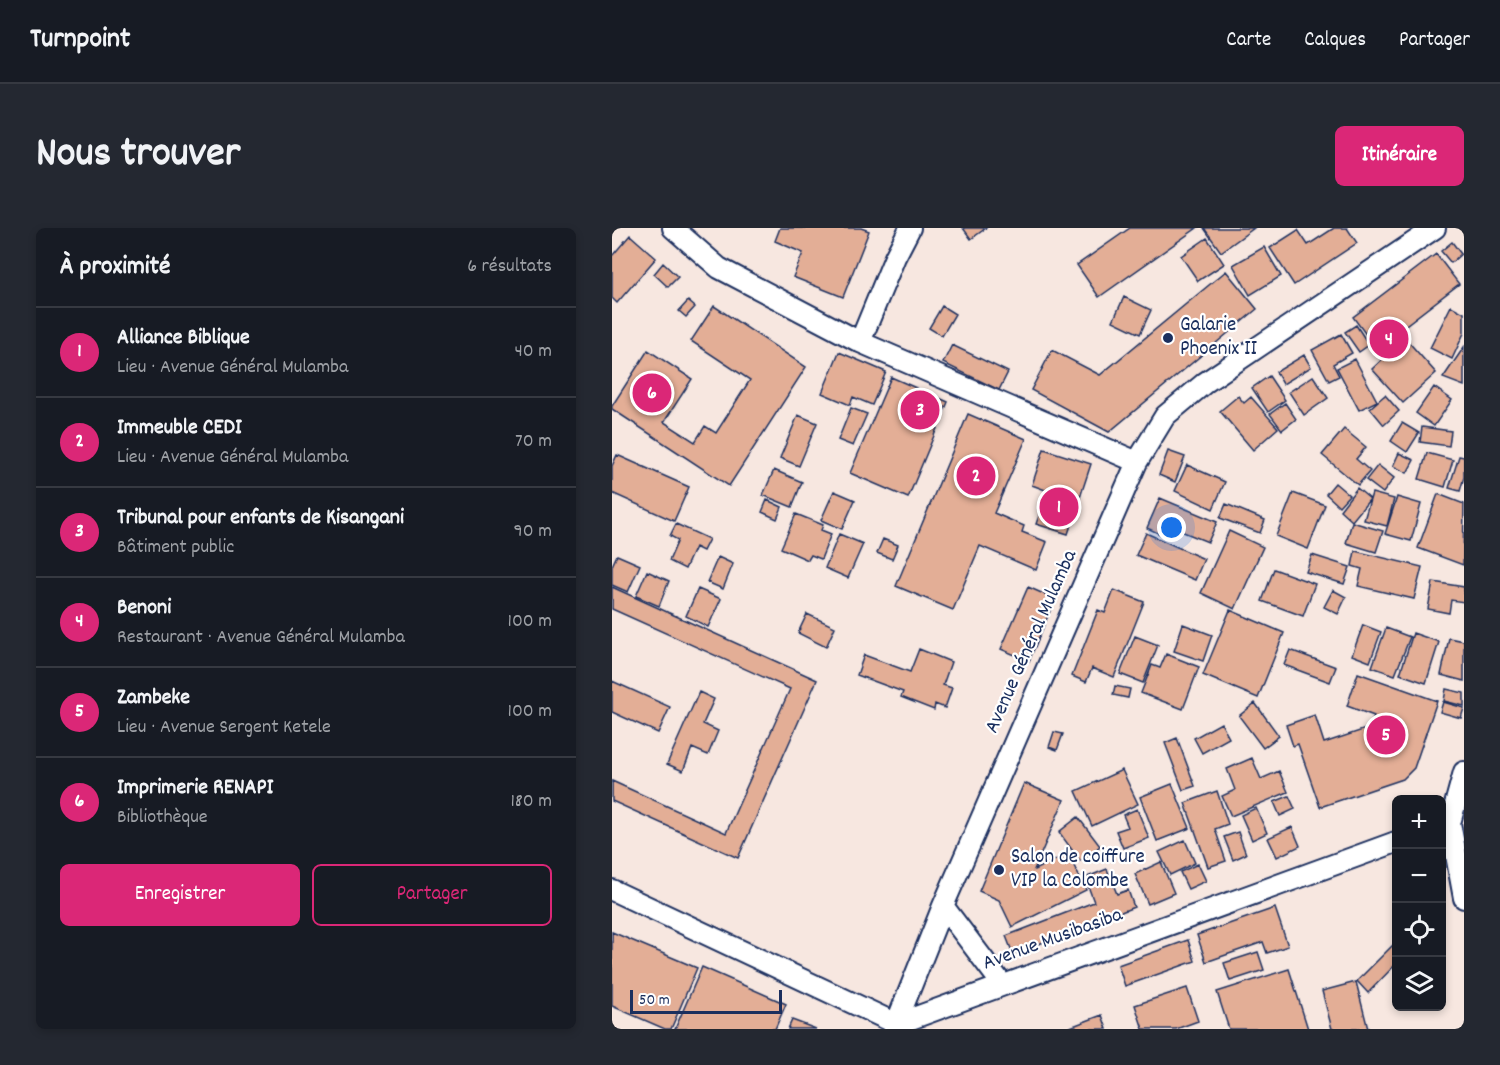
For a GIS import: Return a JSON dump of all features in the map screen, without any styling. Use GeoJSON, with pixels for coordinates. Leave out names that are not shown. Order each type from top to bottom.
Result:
{"type":"FeatureCollection","features":[{"type":"Feature","properties":{"kind":"street"},"geometry":{"type":"LineString","coordinates":[[672,228],[719,268],[860,342],[1137,462]]}},
{"type":"Feature","properties":{"kind":"street"},"geometry":{"type":"LineString","coordinates":[[860,342],[894,257],[910,228]]}},
{"type":"Feature","properties":{"kind":"street","name":"Avenue Général Mulamba"},"geometry":{"type":"LineString","coordinates":[[895,1027],[943,906],[1137,462],[1165,416],[1206,382],[1435,228]]}},
{"type":"Feature","properties":{"kind":"street"},"geometry":{"type":"LineString","coordinates":[[1464,772],[1452,823],[1464,898]]}},
{"type":"Feature","properties":{"kind":"street","name":"Avenue Musibasiba"},"geometry":{"type":"LineString","coordinates":[[895,1027],[1002,984],[1392,843]]}},
{"type":"Feature","properties":{"kind":"street"},"geometry":{"type":"LineString","coordinates":[[612,890],[895,1027]]}},
{"type":"Feature","properties":{"kind":"street"},"geometry":{"type":"LineString","coordinates":[[943,906],[1002,984]]}},
{"type":"Feature","properties":{"kind":"building"},"geometry":{"type":"Polygon","coordinates":[[[780,228],[861,228],[869,231],[843,297],[793,277],[803,253],[775,241],[780,228]]]}},
{"type":"Feature","properties":{"kind":"building"},"geometry":{"type":"Polygon","coordinates":[[[963,228],[986,228],[971,239],[963,228]]]}},
{"type":"Feature","properties":{"kind":"building"},"geometry":{"type":"Polygon","coordinates":[[[1130,228],[1197,228],[1099,297],[1077,265],[1130,228]]]}},
{"type":"Feature","properties":{"kind":"building"},"geometry":{"type":"Polygon","coordinates":[[[1204,228],[1254,228],[1221,252],[1204,228]]]}},
{"type":"Feature","properties":{"kind":"building"},"geometry":{"type":"Polygon","coordinates":[[[1334,228],[1347,228],[1357,243],[1294,285],[1270,248],[1298,230],[1308,245],[1334,228]]]}},
{"type":"Feature","properties":{"kind":"building"},"geometry":{"type":"Polygon","coordinates":[[[630,235],[656,258],[617,303],[612,298],[612,256],[630,235]]]}},
{"type":"Feature","properties":{"kind":"building"},"geometry":{"type":"Polygon","coordinates":[[[1207,238],[1224,264],[1198,281],[1181,256],[1207,238]]]}},
{"type":"Feature","properties":{"kind":"building"},"geometry":{"type":"Polygon","coordinates":[[[1452,242],[1461,254],[1451,263],[1441,251],[1452,242]]]}},
{"type":"Feature","properties":{"kind":"building"},"geometry":{"type":"Polygon","coordinates":[[[1264,247],[1281,276],[1250,295],[1233,265],[1264,247]]]}},
{"type":"Feature","properties":{"kind":"building"},"geometry":{"type":"Polygon","coordinates":[[[1436,254],[1459,284],[1376,348],[1353,317],[1436,254]]]}},
{"type":"Feature","properties":{"kind":"building"},"geometry":{"type":"Polygon","coordinates":[[[663,263],[678,277],[668,287],[654,274],[663,263]]]}},
{"type":"Feature","properties":{"kind":"building"},"geometry":{"type":"Polygon","coordinates":[[[1226,271],[1257,309],[1109,432],[1031,390],[1052,350],[1100,375],[1226,271]]]}},
{"type":"Feature","properties":{"kind":"building"},"geometry":{"type":"Polygon","coordinates":[[[1124,297],[1151,310],[1140,334],[1113,321],[1124,297]]]}},
{"type":"Feature","properties":{"kind":"building"},"geometry":{"type":"Polygon","coordinates":[[[688,301],[695,307],[686,317],[679,311],[688,301]]]}},
{"type":"Feature","properties":{"kind":"building"},"geometry":{"type":"Polygon","coordinates":[[[714,306],[806,367],[729,486],[612,409],[648,350],[692,379],[664,422],[695,442],[705,426],[716,433],[750,380],[691,341],[714,306]]]}},
{"type":"Feature","properties":{"kind":"building"},"geometry":{"type":"Polygon","coordinates":[[[942,306],[955,314],[942,336],[929,328],[942,306]]]}},
{"type":"Feature","properties":{"kind":"building"},"geometry":{"type":"Polygon","coordinates":[[[1451,306],[1464,313],[1464,333],[1452,359],[1430,348],[1451,306]]]}},
{"type":"Feature","properties":{"kind":"building"},"geometry":{"type":"Polygon","coordinates":[[[1356,325],[1369,345],[1359,352],[1345,332],[1356,325]]]}},
{"type":"Feature","properties":{"kind":"building"},"geometry":{"type":"Polygon","coordinates":[[[1341,334],[1352,353],[1333,364],[1339,376],[1329,381],[1312,350],[1341,334]]]}},
{"type":"Feature","properties":{"kind":"building"},"geometry":{"type":"Polygon","coordinates":[[[1405,338],[1436,373],[1403,403],[1372,369],[1405,338]]]}},
{"type":"Feature","properties":{"kind":"building"},"geometry":{"type":"Polygon","coordinates":[[[952,345],[1008,372],[999,390],[943,363],[952,345]]]}},
{"type":"Feature","properties":{"kind":"building"},"geometry":{"type":"Polygon","coordinates":[[[1464,347],[1464,386],[1443,378],[1464,347]]]}},
{"type":"Feature","properties":{"kind":"building"},"geometry":{"type":"Polygon","coordinates":[[[839,352],[886,372],[872,405],[853,397],[850,405],[822,393],[839,352]]]}},
{"type":"Feature","properties":{"kind":"building"},"geometry":{"type":"Polygon","coordinates":[[[1304,355],[1311,367],[1283,384],[1276,372],[1304,355]]]}},
{"type":"Feature","properties":{"kind":"building"},"geometry":{"type":"Polygon","coordinates":[[[1355,359],[1377,401],[1359,410],[1337,368],[1355,359]]]}},
{"type":"Feature","properties":{"kind":"building"},"geometry":{"type":"Polygon","coordinates":[[[1269,376],[1285,400],[1268,412],[1252,388],[1269,376]]]}},
{"type":"Feature","properties":{"kind":"building"},"geometry":{"type":"Polygon","coordinates":[[[1313,376],[1328,398],[1304,415],[1289,392],[1313,376]]]}},
{"type":"Feature","properties":{"kind":"building"},"geometry":{"type":"Polygon","coordinates":[[[891,377],[948,402],[908,498],[850,473],[891,377]]]}},
{"type":"Feature","properties":{"kind":"building"},"geometry":{"type":"Polygon","coordinates":[[[1434,387],[1452,400],[1434,426],[1416,413],[1434,387]]]}},
{"type":"Feature","properties":{"kind":"building"},"geometry":{"type":"Polygon","coordinates":[[[1385,395],[1399,411],[1384,425],[1370,408],[1385,395]]]}},
{"type":"Feature","properties":{"kind":"building"},"geometry":{"type":"Polygon","coordinates":[[[1238,396],[1244,403],[1251,397],[1278,428],[1253,450],[1220,411],[1238,396]]]}},
{"type":"Feature","properties":{"kind":"building"},"geometry":{"type":"Polygon","coordinates":[[[1285,403],[1296,419],[1282,430],[1270,414],[1285,403]]]}},
{"type":"Feature","properties":{"kind":"building"},"geometry":{"type":"Polygon","coordinates":[[[851,408],[867,414],[853,446],[838,440],[851,408]]]}},
{"type":"Feature","properties":{"kind":"building"},"geometry":{"type":"Polygon","coordinates":[[[968,414],[1026,439],[994,513],[1024,526],[1022,532],[1047,542],[1036,570],[980,546],[953,610],[896,586],[968,414]]]}},
{"type":"Feature","properties":{"kind":"building"},"geometry":{"type":"Polygon","coordinates":[[[798,415],[817,423],[799,466],[780,458],[798,415]]]}},
{"type":"Feature","properties":{"kind":"building"},"geometry":{"type":"Polygon","coordinates":[[[1402,423],[1419,433],[1407,452],[1391,441],[1402,423]]]}},
{"type":"Feature","properties":{"kind":"building"},"geometry":{"type":"Polygon","coordinates":[[[1422,427],[1451,431],[1449,446],[1420,442],[1422,427]]]}},
{"type":"Feature","properties":{"kind":"building"},"geometry":{"type":"Polygon","coordinates":[[[1344,429],[1366,447],[1356,459],[1370,471],[1358,485],[1322,455],[1344,429]]]}},
{"type":"Feature","properties":{"kind":"building"},"geometry":{"type":"Polygon","coordinates":[[[1044,449],[1091,464],[1068,534],[1036,524],[1048,491],[1032,485],[1044,449]]]}},
{"type":"Feature","properties":{"kind":"building"},"geometry":{"type":"Polygon","coordinates":[[[1168,451],[1185,457],[1175,482],[1159,475],[1168,451]]]}},
{"type":"Feature","properties":{"kind":"building"},"geometry":{"type":"Polygon","coordinates":[[[1399,453],[1414,460],[1407,473],[1393,466],[1399,453]]]}},
{"type":"Feature","properties":{"kind":"building"},"geometry":{"type":"Polygon","coordinates":[[[1427,453],[1453,460],[1445,487],[1419,479],[1427,453]]]}},
{"type":"Feature","properties":{"kind":"building"},"geometry":{"type":"Polygon","coordinates":[[[617,455],[689,487],[674,521],[612,493],[612,466],[617,455]]]}},
{"type":"Feature","properties":{"kind":"building"},"geometry":{"type":"Polygon","coordinates":[[[1459,456],[1464,457],[1464,477],[1460,491],[1449,488],[1459,456]]]}},
{"type":"Feature","properties":{"kind":"building"},"geometry":{"type":"Polygon","coordinates":[[[1187,465],[1225,482],[1213,509],[1175,491],[1187,465]]]}},
{"type":"Feature","properties":{"kind":"building"},"geometry":{"type":"Polygon","coordinates":[[[1378,465],[1394,478],[1383,493],[1366,480],[1378,465]]]}},
{"type":"Feature","properties":{"kind":"building"},"geometry":{"type":"Polygon","coordinates":[[[774,470],[802,482],[792,507],[763,495],[774,470]]]}},
{"type":"Feature","properties":{"kind":"building"},"geometry":{"type":"Polygon","coordinates":[[[1335,483],[1349,495],[1339,506],[1326,494],[1335,483]]]}},
{"type":"Feature","properties":{"kind":"building"},"geometry":{"type":"Polygon","coordinates":[[[1357,488],[1370,499],[1352,521],[1340,510],[1357,488]]]}},
{"type":"Feature","properties":{"kind":"building"},"geometry":{"type":"Polygon","coordinates":[[[834,491],[855,500],[842,529],[821,520],[834,491]]]}},
{"type":"Feature","properties":{"kind":"building"},"geometry":{"type":"Polygon","coordinates":[[[1293,493],[1325,505],[1308,549],[1276,536],[1293,493]]]}},
{"type":"Feature","properties":{"kind":"building"},"geometry":{"type":"Polygon","coordinates":[[[1372,493],[1394,499],[1387,526],[1364,520],[1372,493]]]}},
{"type":"Feature","properties":{"kind":"building"},"geometry":{"type":"Polygon","coordinates":[[[1438,494],[1464,504],[1463,565],[1418,548],[1438,494]]]}},
{"type":"Feature","properties":{"kind":"building"},"geometry":{"type":"Polygon","coordinates":[[[1397,497],[1421,504],[1411,541],[1385,534],[1397,497]]]}},
{"type":"Feature","properties":{"kind":"building"},"geometry":{"type":"Polygon","coordinates":[[[1160,498],[1217,522],[1208,542],[1166,525],[1162,535],[1147,528],[1160,498]]]}},
{"type":"Feature","properties":{"kind":"building"},"geometry":{"type":"Polygon","coordinates":[[[767,500],[782,507],[777,519],[762,512],[767,500]]]}},
{"type":"Feature","properties":{"kind":"building"},"geometry":{"type":"Polygon","coordinates":[[[1226,504],[1265,520],[1260,533],[1220,518],[1226,504]]]}},
{"type":"Feature","properties":{"kind":"building"},"geometry":{"type":"Polygon","coordinates":[[[796,514],[823,525],[821,530],[831,534],[821,559],[811,555],[808,560],[781,548],[796,514]]]}},
{"type":"Feature","properties":{"kind":"building"},"geometry":{"type":"Polygon","coordinates":[[[1352,522],[1383,531],[1376,552],[1346,543],[1352,522]]]}},
{"type":"Feature","properties":{"kind":"building"},"geometry":{"type":"Polygon","coordinates":[[[676,524],[709,539],[703,551],[695,547],[685,569],[669,561],[678,540],[670,536],[676,524]]]}},
{"type":"Feature","properties":{"kind":"building"},"geometry":{"type":"Polygon","coordinates":[[[1229,531],[1263,547],[1235,609],[1201,593],[1229,531]]]}},
{"type":"Feature","properties":{"kind":"building"},"geometry":{"type":"Polygon","coordinates":[[[1146,533],[1204,559],[1195,580],[1136,555],[1146,533]]]}},
{"type":"Feature","properties":{"kind":"building"},"geometry":{"type":"Polygon","coordinates":[[[839,534],[863,544],[848,578],[825,568],[839,534]]]}},
{"type":"Feature","properties":{"kind":"building"},"geometry":{"type":"Polygon","coordinates":[[[883,539],[898,545],[892,559],[877,553],[883,539]]]}},
{"type":"Feature","properties":{"kind":"building"},"geometry":{"type":"Polygon","coordinates":[[[1355,551],[1422,567],[1414,599],[1358,586],[1362,569],[1352,566],[1355,551]]]}},
{"type":"Feature","properties":{"kind":"building"},"geometry":{"type":"Polygon","coordinates":[[[617,555],[640,565],[628,592],[612,585],[612,566],[617,555]]]}},
{"type":"Feature","properties":{"kind":"building"},"geometry":{"type":"Polygon","coordinates":[[[1312,555],[1350,567],[1344,584],[1306,572],[1312,555]]]}},
{"type":"Feature","properties":{"kind":"building"},"geometry":{"type":"Polygon","coordinates":[[[718,557],[733,564],[723,589],[707,582],[718,557]]]}},
{"type":"Feature","properties":{"kind":"building"},"geometry":{"type":"Polygon","coordinates":[[[1274,569],[1315,584],[1303,616],[1262,601],[1274,569]]]}},
{"type":"Feature","properties":{"kind":"building"},"geometry":{"type":"Polygon","coordinates":[[[647,571],[669,581],[659,606],[636,596],[647,571]]]}},
{"type":"Feature","properties":{"kind":"building"},"geometry":{"type":"Polygon","coordinates":[[[1433,582],[1464,587],[1464,602],[1451,600],[1449,613],[1428,609],[1433,582]]]}},
{"type":"Feature","properties":{"kind":"building"},"geometry":{"type":"Polygon","coordinates":[[[612,587],[817,680],[738,858],[612,801],[612,781],[726,833],[790,689],[612,609],[612,587]]]}},
{"type":"Feature","properties":{"kind":"building"},"geometry":{"type":"Polygon","coordinates":[[[1028,587],[1055,599],[1029,661],[1001,649],[1028,587]]]}},
{"type":"Feature","properties":{"kind":"building"},"geometry":{"type":"Polygon","coordinates":[[[698,589],[721,599],[708,627],[686,616],[698,589]]]}},
{"type":"Feature","properties":{"kind":"building"},"geometry":{"type":"Polygon","coordinates":[[[1114,590],[1144,602],[1114,677],[1092,668],[1086,682],[1072,676],[1098,610],[1105,613],[1114,590]]]}},
{"type":"Feature","properties":{"kind":"building"},"geometry":{"type":"Polygon","coordinates":[[[1333,590],[1346,597],[1338,614],[1324,607],[1333,590]]]}},
{"type":"Feature","properties":{"kind":"building"},"geometry":{"type":"Polygon","coordinates":[[[1230,610],[1284,633],[1258,698],[1203,675],[1230,610]]]}},
{"type":"Feature","properties":{"kind":"building"},"geometry":{"type":"Polygon","coordinates":[[[807,614],[835,627],[826,647],[798,633],[807,614]]]}},
{"type":"Feature","properties":{"kind":"building"},"geometry":{"type":"Polygon","coordinates":[[[1183,624],[1212,635],[1203,661],[1174,651],[1183,624]]]}},
{"type":"Feature","properties":{"kind":"building"},"geometry":{"type":"Polygon","coordinates":[[[1363,625],[1381,632],[1370,662],[1352,655],[1363,625]]]}},
{"type":"Feature","properties":{"kind":"building"},"geometry":{"type":"Polygon","coordinates":[[[1386,628],[1410,637],[1395,675],[1372,667],[1386,628]]]}},
{"type":"Feature","properties":{"kind":"building"},"geometry":{"type":"Polygon","coordinates":[[[1413,633],[1439,642],[1426,683],[1400,674],[1413,633]]]}},
{"type":"Feature","properties":{"kind":"building"},"geometry":{"type":"Polygon","coordinates":[[[1135,636],[1158,645],[1143,683],[1120,674],[1135,636]]]}},
{"type":"Feature","properties":{"kind":"building"},"geometry":{"type":"Polygon","coordinates":[[[1449,638],[1464,641],[1464,681],[1441,675],[1449,638]]]}},
{"type":"Feature","properties":{"kind":"building"},"geometry":{"type":"Polygon","coordinates":[[[919,649],[951,662],[943,685],[952,688],[945,708],[935,704],[934,710],[901,697],[903,692],[857,675],[864,655],[910,672],[919,649]]]}},
{"type":"Feature","properties":{"kind":"building"},"geometry":{"type":"Polygon","coordinates":[[[1290,650],[1336,667],[1330,682],[1284,665],[1290,650]]]}},
{"type":"Feature","properties":{"kind":"building"},"geometry":{"type":"Polygon","coordinates":[[[1166,654],[1199,667],[1183,709],[1141,693],[1152,665],[1160,668],[1166,654]]]}},
{"type":"Feature","properties":{"kind":"building"},"geometry":{"type":"Polygon","coordinates":[[[1358,673],[1437,701],[1414,768],[1403,779],[1320,807],[1298,744],[1293,746],[1286,725],[1315,715],[1324,743],[1369,728],[1374,716],[1347,706],[1358,673]]]}},
{"type":"Feature","properties":{"kind":"building"},"geometry":{"type":"Polygon","coordinates":[[[612,681],[670,707],[658,733],[612,712],[612,681]]]}},
{"type":"Feature","properties":{"kind":"building"},"geometry":{"type":"Polygon","coordinates":[[[1115,686],[1130,689],[1128,698],[1113,695],[1115,686]]]}},
{"type":"Feature","properties":{"kind":"building"},"geometry":{"type":"Polygon","coordinates":[[[1446,689],[1464,693],[1464,706],[1444,701],[1446,689]]]}},
{"type":"Feature","properties":{"kind":"building"},"geometry":{"type":"Polygon","coordinates":[[[699,692],[714,699],[703,724],[718,731],[708,755],[692,748],[683,771],[667,764],[699,692]]]}},
{"type":"Feature","properties":{"kind":"building"},"geometry":{"type":"Polygon","coordinates":[[[1443,702],[1464,708],[1461,718],[1440,712],[1443,702]]]}},
{"type":"Feature","properties":{"kind":"building"},"geometry":{"type":"Polygon","coordinates":[[[1255,703],[1279,736],[1263,748],[1239,716],[1255,703]]]}},
{"type":"Feature","properties":{"kind":"building"},"geometry":{"type":"Polygon","coordinates":[[[1221,723],[1229,738],[1202,753],[1194,738],[1221,723]]]}},
{"type":"Feature","properties":{"kind":"building"},"geometry":{"type":"Polygon","coordinates":[[[1054,732],[1063,734],[1057,750],[1049,747],[1054,732]]]}},
{"type":"Feature","properties":{"kind":"building"},"geometry":{"type":"Polygon","coordinates":[[[1177,738],[1195,786],[1183,790],[1165,743],[1177,738]]]}},
{"type":"Feature","properties":{"kind":"building"},"geometry":{"type":"Polygon","coordinates":[[[1252,758],[1261,779],[1279,771],[1288,792],[1231,816],[1222,796],[1235,790],[1227,769],[1252,758]]]}},
{"type":"Feature","properties":{"kind":"building"},"geometry":{"type":"Polygon","coordinates":[[[1122,770],[1138,804],[1092,826],[1076,791],[1122,770]]]}},
{"type":"Feature","properties":{"kind":"building"},"geometry":{"type":"Polygon","coordinates":[[[1024,783],[1064,800],[1034,870],[1068,854],[1086,890],[1012,927],[999,900],[979,891],[1024,783]]]}},
{"type":"Feature","properties":{"kind":"building"},"geometry":{"type":"Polygon","coordinates":[[[1172,784],[1190,828],[1157,841],[1140,797],[1172,784]]]}},
{"type":"Feature","properties":{"kind":"building"},"geometry":{"type":"Polygon","coordinates":[[[1217,791],[1228,824],[1215,829],[1226,861],[1208,867],[1185,803],[1217,791]]]}},
{"type":"Feature","properties":{"kind":"building"},"geometry":{"type":"Polygon","coordinates":[[[1289,796],[1295,809],[1280,816],[1274,802],[1289,796]]]}},
{"type":"Feature","properties":{"kind":"building"},"geometry":{"type":"Polygon","coordinates":[[[1256,808],[1267,833],[1252,840],[1241,815],[1256,808]]]}},
{"type":"Feature","properties":{"kind":"building"},"geometry":{"type":"Polygon","coordinates":[[[1137,809],[1149,838],[1123,848],[1116,831],[1128,827],[1123,815],[1137,809]]]}},
{"type":"Feature","properties":{"kind":"building"},"geometry":{"type":"Polygon","coordinates":[[[1078,817],[1100,846],[1080,861],[1059,832],[1078,817]]]}},
{"type":"Feature","properties":{"kind":"building"},"geometry":{"type":"Polygon","coordinates":[[[1292,827],[1300,846],[1277,857],[1268,838],[1292,827]]]}},
{"type":"Feature","properties":{"kind":"building"},"geometry":{"type":"Polygon","coordinates":[[[1238,832],[1246,854],[1233,860],[1224,837],[1238,832]]]}},
{"type":"Feature","properties":{"kind":"building"},"geometry":{"type":"Polygon","coordinates":[[[1185,840],[1195,863],[1170,875],[1159,852],[1185,840]]]}},
{"type":"Feature","properties":{"kind":"building"},"geometry":{"type":"Polygon","coordinates":[[[1161,862],[1174,893],[1148,904],[1135,874],[1161,862]]]}},
{"type":"Feature","properties":{"kind":"building"},"geometry":{"type":"Polygon","coordinates":[[[1198,864],[1206,881],[1188,889],[1180,872],[1198,864]]]}},
{"type":"Feature","properties":{"kind":"building"},"geometry":{"type":"Polygon","coordinates":[[[1107,869],[1117,894],[1128,890],[1134,907],[1013,954],[1006,936],[1094,902],[1085,878],[1107,869]]]}},
{"type":"Feature","properties":{"kind":"building"},"geometry":{"type":"Polygon","coordinates":[[[1275,908],[1288,946],[1267,953],[1263,942],[1206,962],[1197,935],[1275,908]]]}},
{"type":"Feature","properties":{"kind":"building"},"geometry":{"type":"Polygon","coordinates":[[[612,932],[697,968],[671,1029],[665,1029],[612,1006],[612,932]]]}},
{"type":"Feature","properties":{"kind":"building"},"geometry":{"type":"Polygon","coordinates":[[[1188,940],[1195,961],[1125,986],[1118,965],[1188,940]]]}},
{"type":"Feature","properties":{"kind":"building"},"geometry":{"type":"Polygon","coordinates":[[[1392,946],[1392,968],[1368,993],[1357,981],[1392,946]]]}},
{"type":"Feature","properties":{"kind":"building"},"geometry":{"type":"Polygon","coordinates":[[[1258,952],[1264,970],[1230,981],[1224,963],[1258,952]]]}},
{"type":"Feature","properties":{"kind":"building"},"geometry":{"type":"Polygon","coordinates":[[[702,967],[786,1004],[775,1029],[675,1029],[702,967]]]}},
{"type":"Feature","properties":{"kind":"building"},"geometry":{"type":"Polygon","coordinates":[[[1289,969],[1308,1029],[1229,1029],[1217,992],[1289,969]]]}},
{"type":"Feature","properties":{"kind":"building"},"geometry":{"type":"Polygon","coordinates":[[[1356,982],[1368,1029],[1332,1029],[1322,991],[1356,982]]]}},
{"type":"Feature","properties":{"kind":"building"},"geometry":{"type":"Polygon","coordinates":[[[1187,988],[1198,1021],[1176,1029],[1143,1029],[1135,1005],[1187,988]]]}},
{"type":"Feature","properties":{"kind":"building"},"geometry":{"type":"Polygon","coordinates":[[[1102,1015],[1107,1029],[1065,1029],[1102,1015]]]}},
{"type":"Feature","properties":{"kind":"building"},"geometry":{"type":"Polygon","coordinates":[[[792,1020],[816,1029],[788,1029],[792,1020]]]}},
{"type":"Feature","properties":{"kind":"place","name":"Galarie Phoenix II"},"geometry":{"type":"Point","coordinates":[1168,338]}},
{"type":"Feature","properties":{"kind":"place","name":"Benoni"},"geometry":{"type":"Point","coordinates":[1389,339]}},
{"type":"Feature","properties":{"kind":"place","name":"Imprimerie RENAPI"},"geometry":{"type":"Point","coordinates":[652,393]}},
{"type":"Feature","properties":{"kind":"place","name":"Tribunal pour enfants de Kisangani"},"geometry":{"type":"Point","coordinates":[920,410]}},
{"type":"Feature","properties":{"kind":"place","name":"Immeuble CEDI"},"geometry":{"type":"Point","coordinates":[976,476]}},
{"type":"Feature","properties":{"kind":"place","name":"Alliance Biblique"},"geometry":{"type":"Point","coordinates":[1059,507]}},
{"type":"Feature","properties":{"kind":"place","name":"Zambeke"},"geometry":{"type":"Point","coordinates":[1386,735]}},
{"type":"Feature","properties":{"kind":"place","name":"Salon de coiffure VIP la Colombe"},"geometry":{"type":"Point","coordinates":[999,870]}}]}
